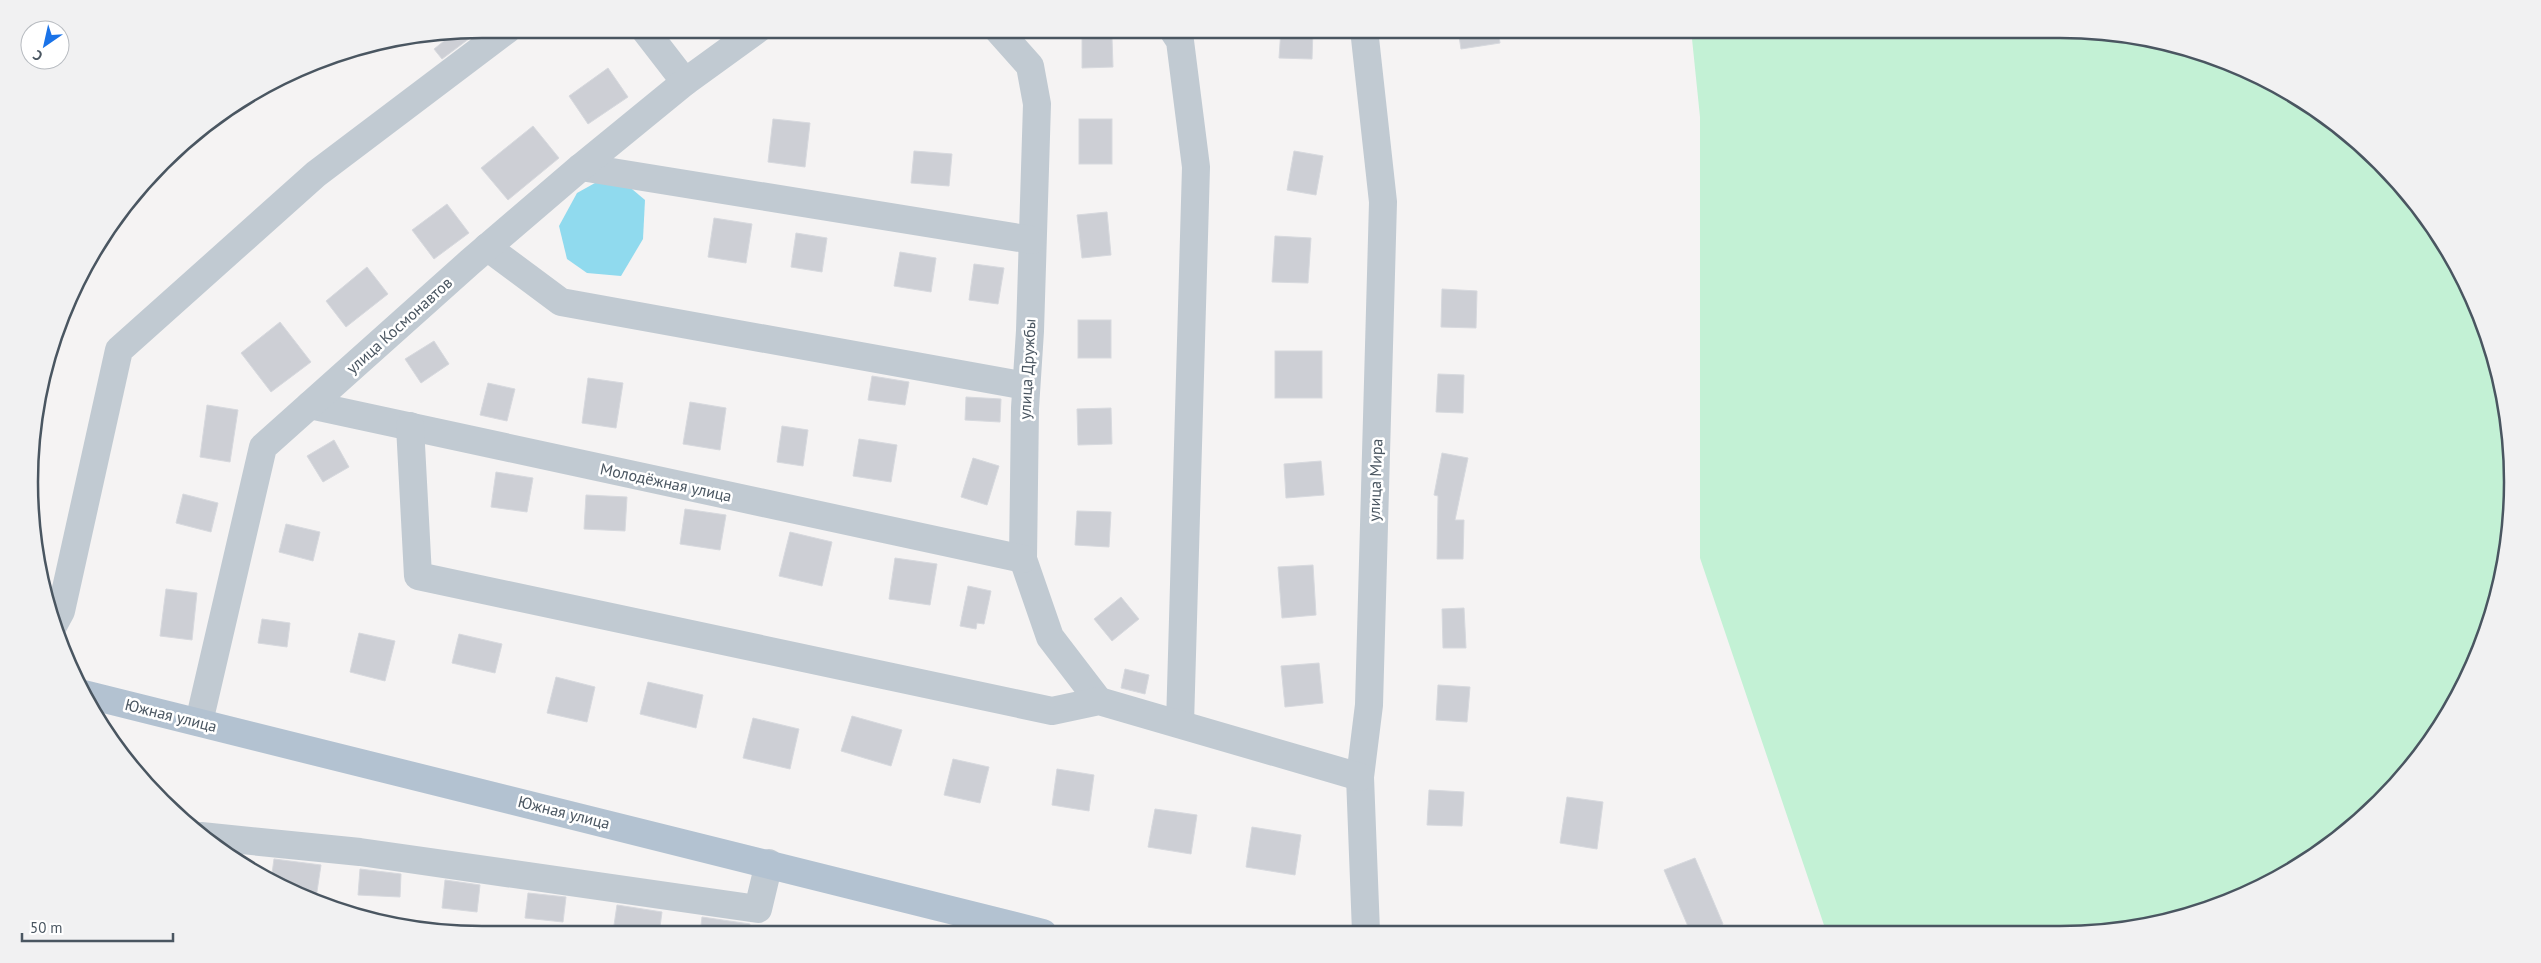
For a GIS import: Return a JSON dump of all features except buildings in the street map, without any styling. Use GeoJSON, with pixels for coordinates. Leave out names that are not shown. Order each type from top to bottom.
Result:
{"type":"FeatureCollection","features":[{"type":"Feature","properties":{"kind":"main road","name":"Южная улица"},"geometry":{"type":"LineString","coordinates":[[93,696],[1016,926]]}},
{"type":"Feature","properties":{"kind":"street"},"geometry":{"type":"LineString","coordinates":[[59,616],[119,350],[316,174],[496,38]]}},
{"type":"Feature","properties":{"kind":"street"},"geometry":{"type":"LineString","coordinates":[[651,38],[685,82]]}},
{"type":"Feature","properties":{"kind":"street","name":"улица Космонавтов"},"geometry":{"type":"LineString","coordinates":[[198,722],[263,447],[581,167],[685,82],[746,38]]}},
{"type":"Feature","properties":{"kind":"street","name":"улица Дружбы"},"geometry":{"type":"LineString","coordinates":[[1005,38],[1030,66],[1037,104],[1026,386],[1023,559],[1050,637],[1099,701]]}},
{"type":"Feature","properties":{"kind":"street"},"geometry":{"type":"LineString","coordinates":[[1178,38],[1180,41],[1196,167],[1180,724]]}},
{"type":"Feature","properties":{"kind":"street","name":"улица Мира"},"geometry":{"type":"LineString","coordinates":[[1365,38],[1383,202],[1369,705],[1360,777],[1366,926]]}},
{"type":"Feature","properties":{"kind":"street"},"geometry":{"type":"LineString","coordinates":[[581,167],[1032,240]]}},
{"type":"Feature","properties":{"kind":"street"},"geometry":{"type":"LineString","coordinates":[[487,248],[561,302],[1026,386]]}},
{"type":"Feature","properties":{"kind":"street","name":"Молодёжная улица"},"geometry":{"type":"LineString","coordinates":[[310,404],[1023,559]]}},
{"type":"Feature","properties":{"kind":"street"},"geometry":{"type":"LineString","coordinates":[[410,426],[418,576],[1052,711],[1099,701],[1360,777]]}},
{"type":"Feature","properties":{"kind":"street"},"geometry":{"type":"LineString","coordinates":[[216,838],[360,852],[758,909],[769,863]]}},
{"type":"Feature","properties":{"kind":"green space"},"geometry":{"type":"Polygon","coordinates":[[[1692,38],[2089,38],[2146,46],[2174,53],[2202,61],[2256,83],[2282,97],[2330,129],[2373,168],[2412,211],[2429,235],[2458,285],[2470,312],[2480,339],[2495,395],[2503,452],[2504,482],[2503,511],[2495,568],[2480,624],[2470,651],[2458,678],[2429,728],[2412,752],[2373,795],[2330,834],[2282,866],[2256,880],[2202,902],[2146,917],[2089,925],[2060,926],[1824,926],[1700,558],[1700,117],[1692,38]]]}},
{"type":"Feature","properties":{"kind":"water"},"geometry":{"type":"Polygon","coordinates":[[[613,173],[645,200],[643,239],[621,276],[587,273],[567,259],[559,226],[577,193],[613,173]]]}}]}
